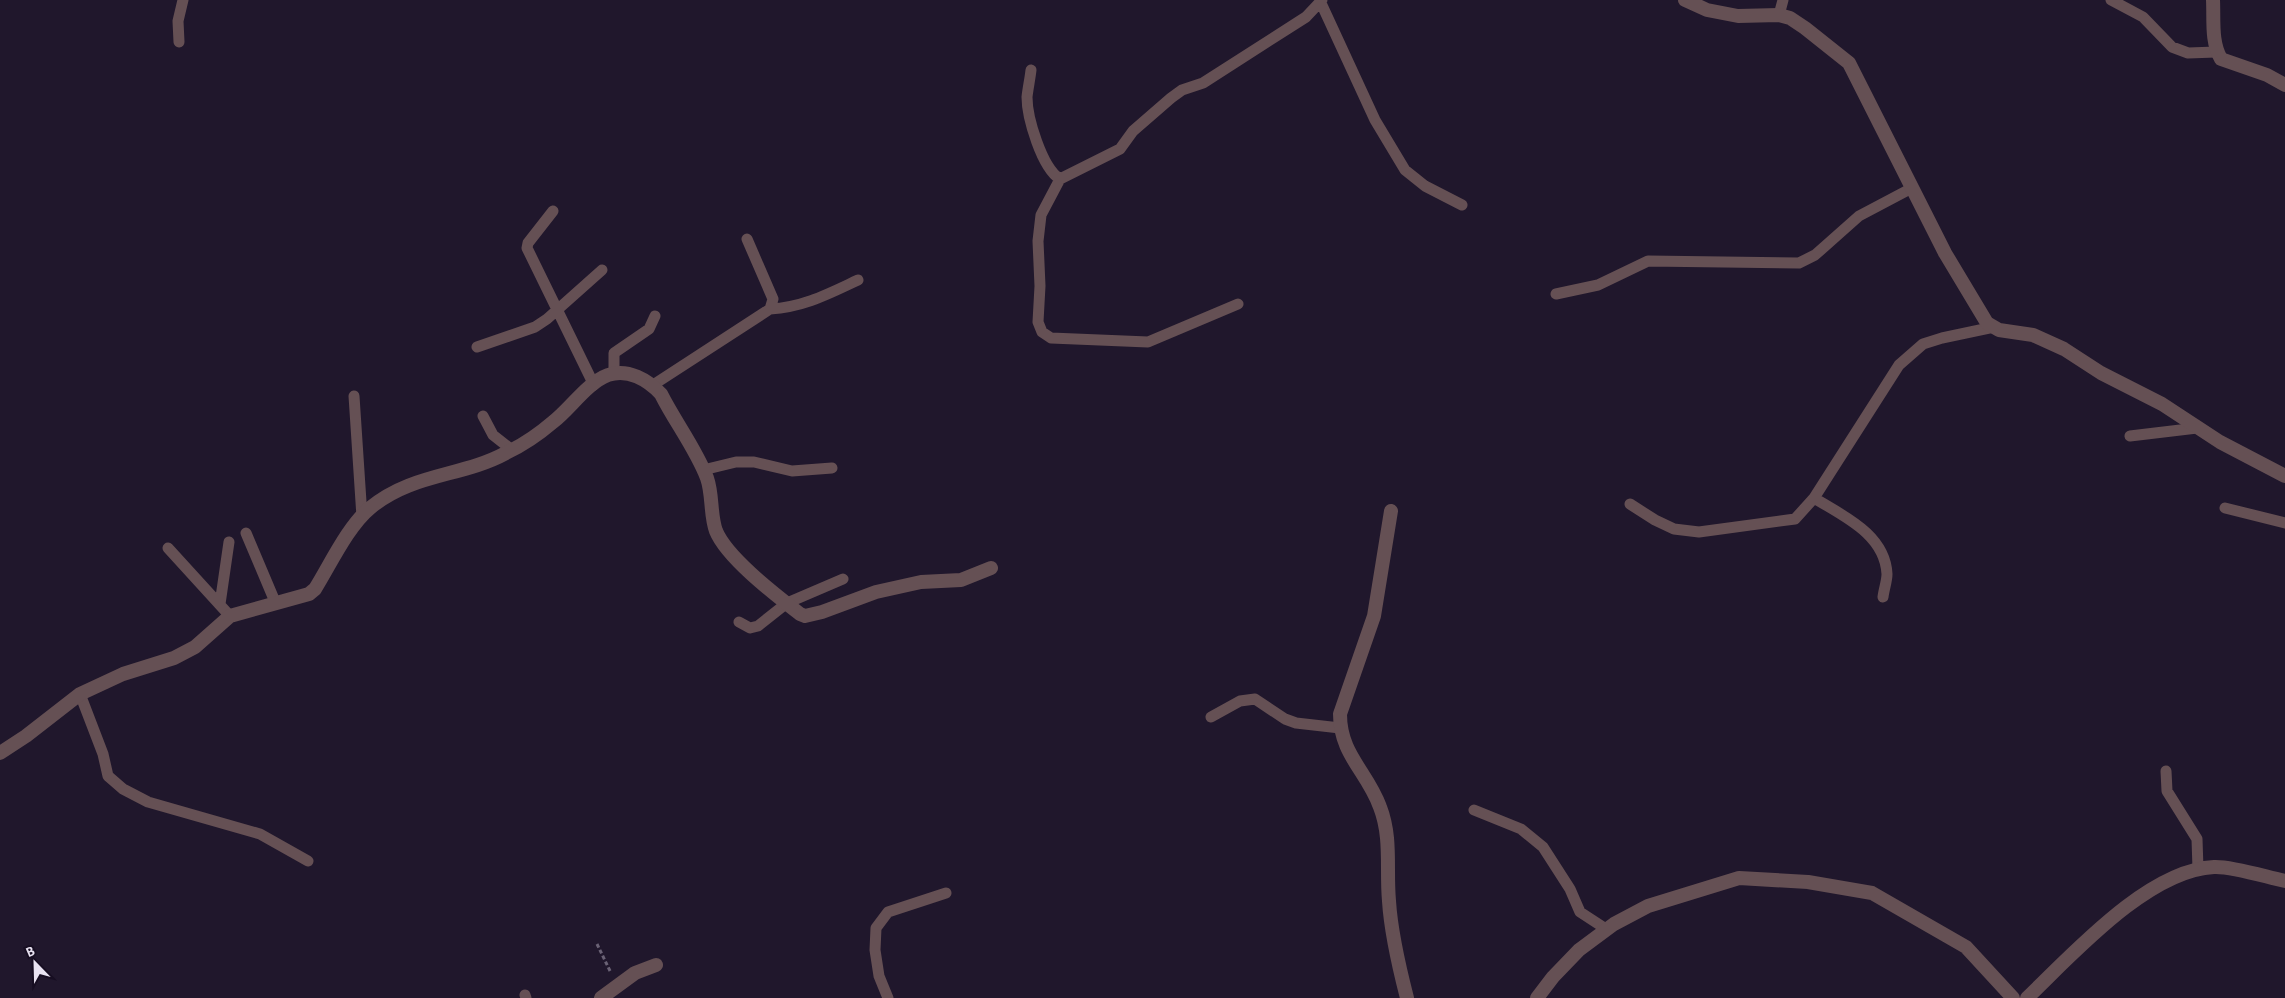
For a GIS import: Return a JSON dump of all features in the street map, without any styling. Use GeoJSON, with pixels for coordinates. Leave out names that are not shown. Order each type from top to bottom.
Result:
{"type":"FeatureCollection","features":[{"type":"Feature","properties":{"kind":"street"},"geometry":{"type":"LineString","coordinates":[[1685,0],[1706,10],[1738,16],[1779,15],[1790,18],[1849,63],[1945,253],[1981,316],[1987,323],[1994,328],[2033,335],[2064,349],[2101,373],[2162,404],[2197,428],[2285,476]]}},
{"type":"Feature","properties":{"kind":"street"},"geometry":{"type":"LineString","coordinates":[[2213,0],[2216,52],[2220,60],[2266,75],[2285,85]]}},
{"type":"Feature","properties":{"kind":"street"},"geometry":{"type":"LineString","coordinates":[[0,753],[26,736],[80,694],[123,674],[174,658],[194,647],[230,616],[309,594],[315,590],[362,517],[370,508],[400,489],[424,478],[491,460],[512,450],[554,422],[594,385],[608,375],[621,372],[632,374],[653,385],[661,394],[703,470],[708,483],[716,532],[740,563],[805,616],[822,612],[876,592],[921,582],[960,580],[991,568]]}},
{"type":"Feature","properties":{"kind":"street"},"geometry":{"type":"LineString","coordinates":[[1391,511],[1374,616],[1340,714],[1340,728],[1344,744],[1380,806],[1387,829],[1389,901],[1394,939],[1407,998]]}},
{"type":"Feature","properties":{"kind":"street"},"geometry":{"type":"LineString","coordinates":[[2027,998],[2110,921],[2130,905],[2174,876],[2216,866],[2285,881]]}},
{"type":"Feature","properties":{"kind":"street"},"geometry":{"type":"LineString","coordinates":[[1537,998],[1553,977],[1579,950],[1606,930],[1648,906],[1740,878],[1808,882],[1872,893],[1966,947],[2012,998]]}},
{"type":"Feature","properties":{"kind":"street"},"geometry":{"type":"LineString","coordinates":[[601,998],[617,984],[635,973],[656,965]]}},
{"type":"Feature","properties":{"kind":"lane"},"geometry":{"type":"LineString","coordinates":[[179,42],[178,21],[183,0]]}},
{"type":"Feature","properties":{"kind":"lane"},"geometry":{"type":"LineString","coordinates":[[1779,15],[1783,0]]}},
{"type":"Feature","properties":{"kind":"lane"},"geometry":{"type":"LineString","coordinates":[[2111,0],[2143,17],[2172,46],[2188,53],[2216,52]]}},
{"type":"Feature","properties":{"kind":"lane"},"geometry":{"type":"LineString","coordinates":[[1238,304],[1148,342],[1051,338],[1042,332],[1038,322],[1040,286],[1038,241],[1041,216],[1060,178],[1120,149],[1133,130],[1171,98],[1182,90],[1203,83],[1298,22],[1322,1],[1375,120],[1405,170],[1425,186],[1462,205]]}},
{"type":"Feature","properties":{"kind":"lane"},"geometry":{"type":"LineString","coordinates":[[1031,70],[1027,99],[1033,131],[1053,175],[1060,178]]}},
{"type":"Feature","properties":{"kind":"lane"},"geometry":{"type":"LineString","coordinates":[[1556,294],[1598,285],[1648,261],[1799,263],[1815,255],[1860,216],[1912,188]]}},
{"type":"Feature","properties":{"kind":"lane"},"geometry":{"type":"LineString","coordinates":[[554,211],[528,243],[527,248],[594,385]]}},
{"type":"Feature","properties":{"kind":"lane"},"geometry":{"type":"LineString","coordinates":[[748,239],[773,299],[770,309]]}},
{"type":"Feature","properties":{"kind":"lane"},"geometry":{"type":"LineString","coordinates":[[477,347],[535,327],[547,319],[557,308],[602,270]]}},
{"type":"Feature","properties":{"kind":"lane"},"geometry":{"type":"LineString","coordinates":[[653,385],[770,309],[795,307],[814,301],[858,280]]}},
{"type":"Feature","properties":{"kind":"lane"},"geometry":{"type":"LineString","coordinates":[[614,374],[614,353],[649,329],[655,316]]}},
{"type":"Feature","properties":{"kind":"lane"},"geometry":{"type":"LineString","coordinates":[[1630,504],[1655,520],[1674,529],[1700,532],[1795,519],[1814,498],[1899,365],[1923,344],[1942,338],[1994,328]]}},
{"type":"Feature","properties":{"kind":"lane"},"geometry":{"type":"LineString","coordinates":[[354,396],[362,517]]}},
{"type":"Feature","properties":{"kind":"lane"},"geometry":{"type":"LineString","coordinates":[[483,416],[493,435],[512,450]]}},
{"type":"Feature","properties":{"kind":"lane"},"geometry":{"type":"LineString","coordinates":[[2130,436],[2197,428]]}},
{"type":"Feature","properties":{"kind":"lane"},"geometry":{"type":"LineString","coordinates":[[703,470],[736,462],[754,462],[792,471],[832,468]]}},
{"type":"Feature","properties":{"kind":"lane"},"geometry":{"type":"LineString","coordinates":[[1814,498],[1864,530],[1884,556],[1887,575],[1883,597]]}},
{"type":"Feature","properties":{"kind":"lane"},"geometry":{"type":"LineString","coordinates":[[2225,508],[2285,523]]}},
{"type":"Feature","properties":{"kind":"lane"},"geometry":{"type":"LineString","coordinates":[[246,533],[276,604]]}},
{"type":"Feature","properties":{"kind":"lane"},"geometry":{"type":"LineString","coordinates":[[220,604],[229,542]]}},
{"type":"Feature","properties":{"kind":"lane"},"geometry":{"type":"LineString","coordinates":[[168,548],[230,616]]}},
{"type":"Feature","properties":{"kind":"lane"},"geometry":{"type":"LineString","coordinates":[[739,622],[750,628],[758,626],[787,603],[843,579]]}},
{"type":"Feature","properties":{"kind":"lane"},"geometry":{"type":"LineString","coordinates":[[80,694],[103,754],[108,776],[123,789],[148,802],[260,834],[308,861]]}},
{"type":"Feature","properties":{"kind":"lane"},"geometry":{"type":"LineString","coordinates":[[1211,717],[1250,698],[1263,702],[1285,719],[1296,723],[1340,728]]}},
{"type":"Feature","properties":{"kind":"lane"},"geometry":{"type":"LineString","coordinates":[[2166,771],[2167,791],[2197,839],[2198,869]]}},
{"type":"Feature","properties":{"kind":"lane"},"geometry":{"type":"LineString","coordinates":[[1474,810],[1520,829],[1543,847],[1570,889],[1580,912],[1606,930]]}},
{"type":"Feature","properties":{"kind":"lane"},"geometry":{"type":"LineString","coordinates":[[888,998],[879,976],[875,950],[876,928],[888,912],[946,893]]}},
{"type":"Feature","properties":{"kind":"path"},"geometry":{"type":"LineString","coordinates":[[598,944],[617,984]]}}]}
